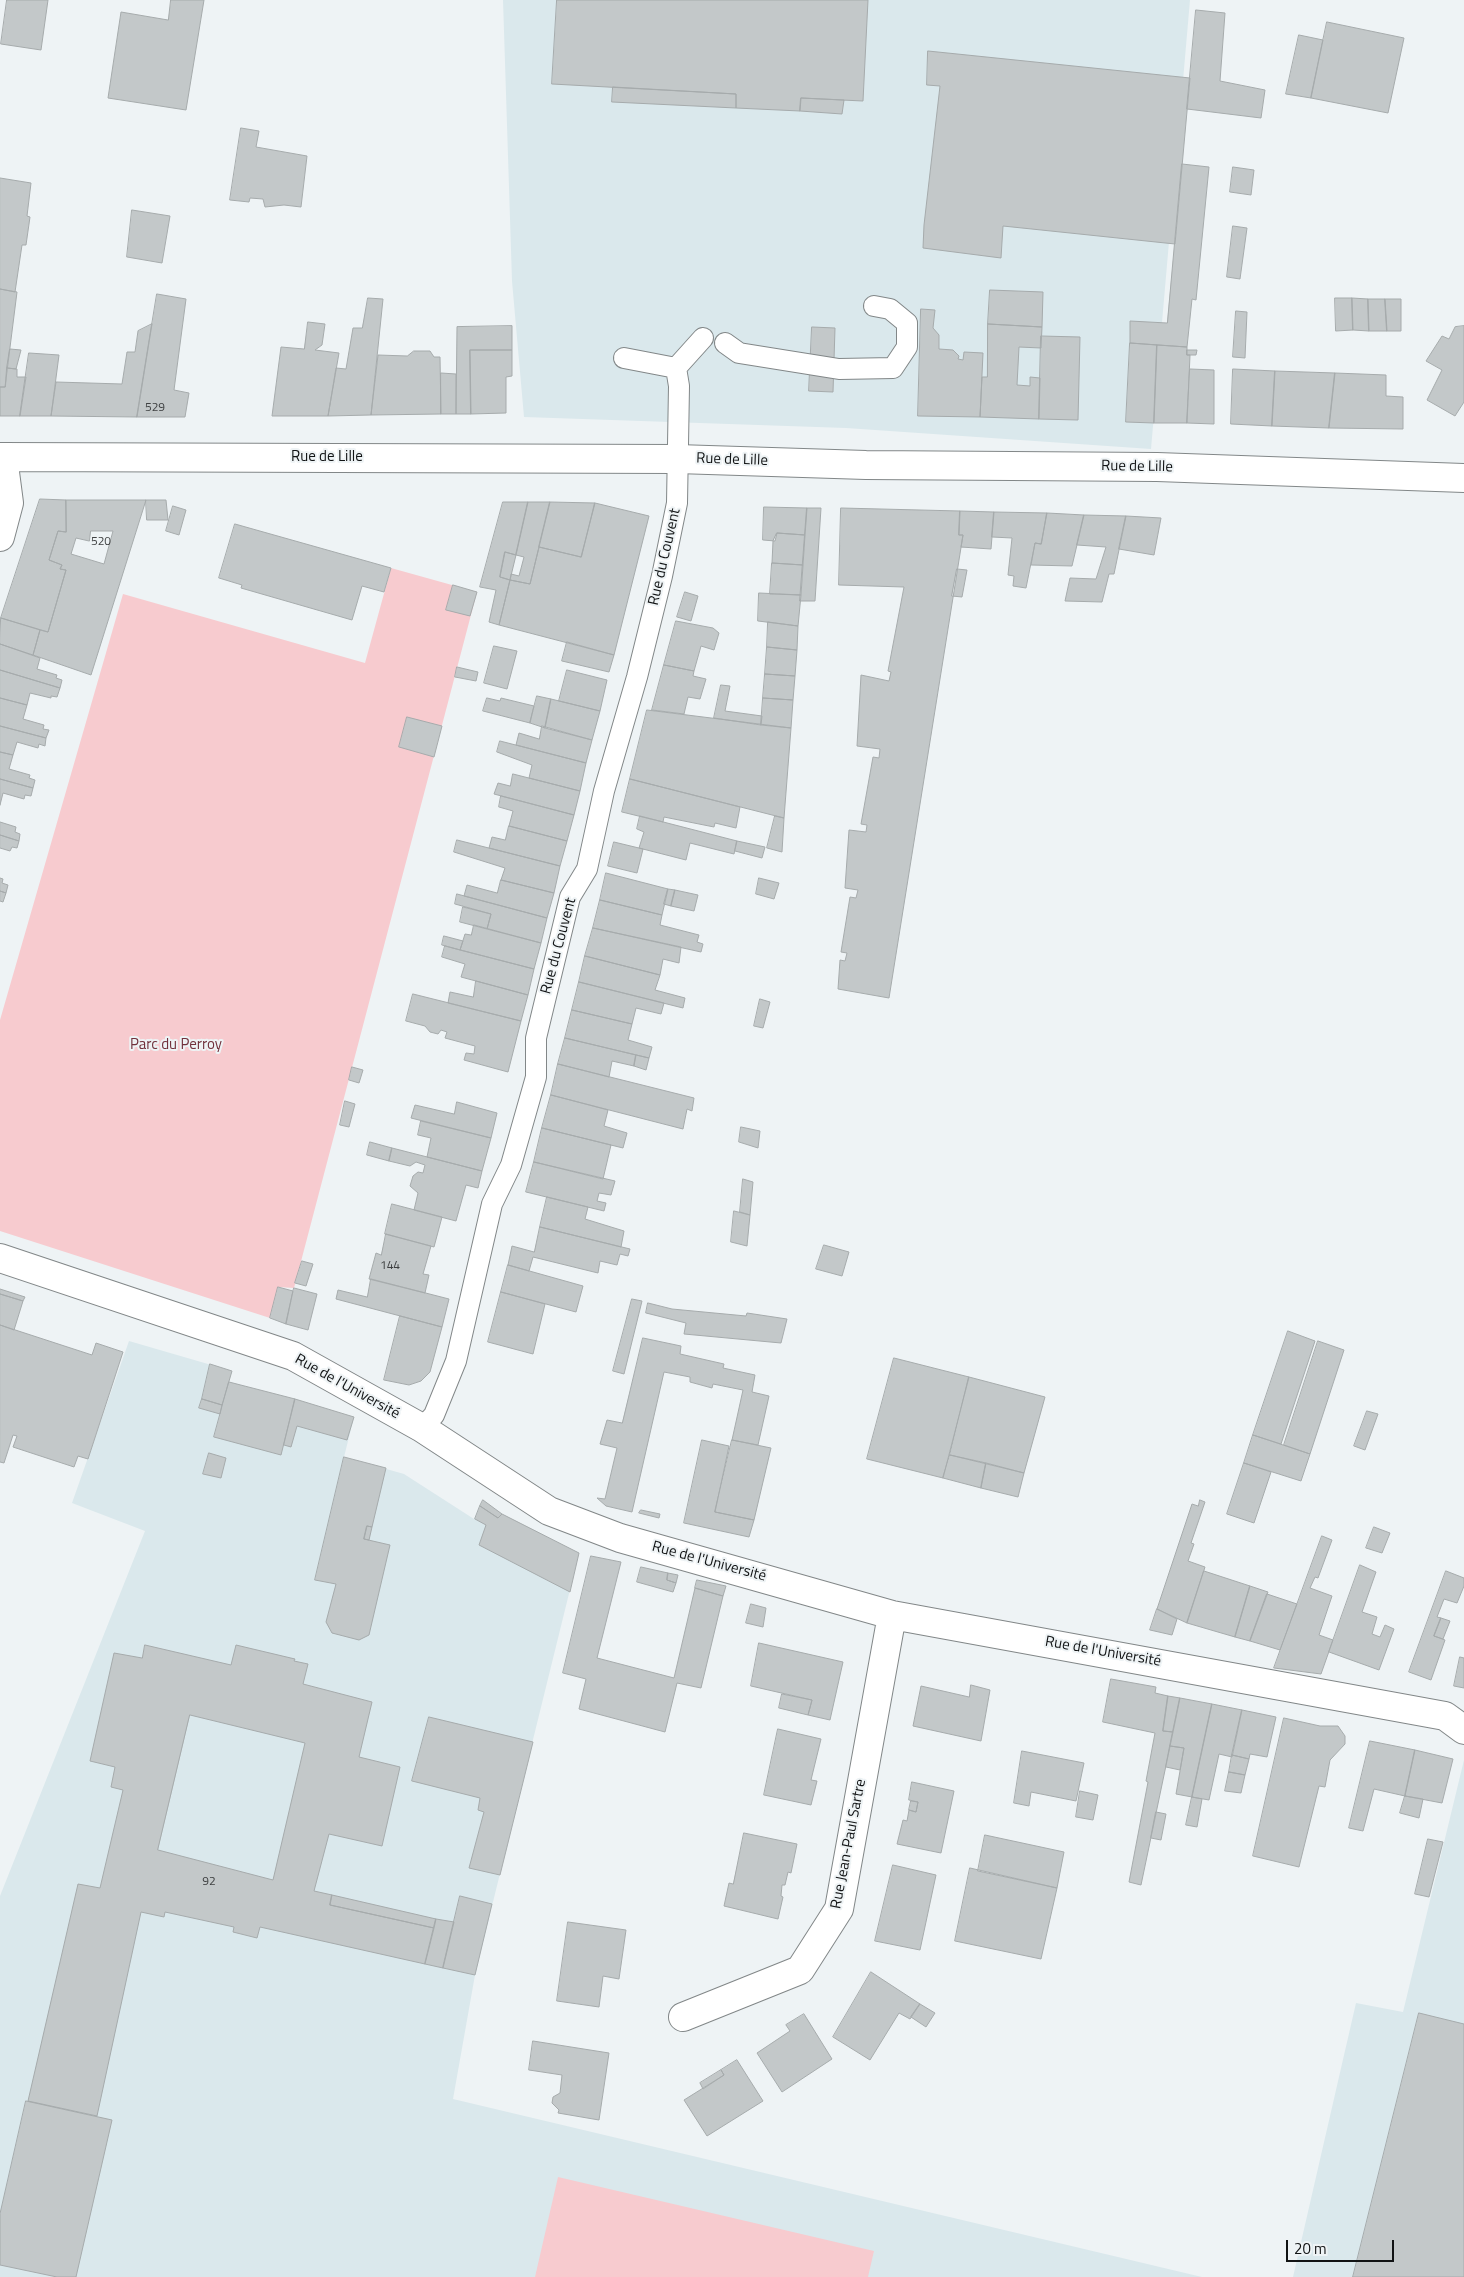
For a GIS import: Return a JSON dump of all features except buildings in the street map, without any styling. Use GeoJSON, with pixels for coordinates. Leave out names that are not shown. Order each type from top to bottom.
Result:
{"type":"FeatureCollection","features":[{"type":"Feature","properties":{"kind":"street","name":"Rue de Lille"},"geometry":{"type":"LineString","coordinates":[[2,457],[677,459],[866,465],[1157,467],[1464,478]]}},
{"type":"Feature","properties":{"kind":"street"},"geometry":{"type":"LineString","coordinates":[[0,537],[9,503],[2,457]]}},
{"type":"Feature","properties":{"kind":"street","name":"Rue de l'Université"},"geometry":{"type":"LineString","coordinates":[[0,1258],[293,1356],[422,1428],[549,1511],[620,1538],[892,1615],[1445,1716],[1464,1730]]}},
{"type":"Feature","properties":{"kind":"street","name":"Rue Jean-Paul Sartre"},"geometry":{"type":"LineString","coordinates":[[683,2017],[800,1970],[839,1909],[892,1615]]}},
{"type":"Feature","properties":{"kind":"lane"},"geometry":{"type":"LineString","coordinates":[[725,343],[739,353],[839,369],[893,368],[907,347],[907,323],[890,309],[874,306]]}},
{"type":"Feature","properties":{"kind":"lane"},"geometry":{"type":"LineString","coordinates":[[624,358],[676,368],[703,338]]}},
{"type":"Feature","properties":{"kind":"lane","name":"Rue du Couvent"},"geometry":{"type":"LineString","coordinates":[[422,1428],[434,1415],[456,1361],[492,1204],[511,1165],[536,1077],[536,1038],[570,897],[587,869],[604,791],[662,576],[678,503],[679,386],[676,368]]}},
{"type":"Feature","properties":{"kind":"shaded area"},"geometry":{"type":"Polygon","coordinates":[[[503,0],[1190,0],[1151,449],[846,428],[524,417],[512,281],[503,0]]]}},
{"type":"Feature","properties":{"kind":"shaded area"},"geometry":{"type":"Polygon","coordinates":[[[129,1341],[232,1371],[229,1382],[354,1417],[344,1457],[404,1474],[474,1519],[483,1500],[502,1514],[579,1553],[475,1975],[453,2099],[1202,2277],[0,2277],[0,1896],[145,1531],[72,1503],[129,1341]]]}},
{"type":"Feature","properties":{"kind":"shaded area"},"geometry":{"type":"Polygon","coordinates":[[[1464,1760],[1464,2277],[1293,2277],[1356,2003],[1403,2012],[1464,1760]]]}},
{"type":"Feature","properties":{"kind":"green space","name":"Parc du Perroy"},"geometry":{"type":"Polygon","coordinates":[[[391,568],[477,592],[294,1288],[278,1287],[270,1318],[0,1231],[0,1020],[123,594],[365,663],[391,568]]]}},
{"type":"Feature","properties":{"kind":"green space"},"geometry":{"type":"Polygon","coordinates":[[[558,2177],[874,2251],[868,2277],[535,2277],[558,2177]]]}}]}
